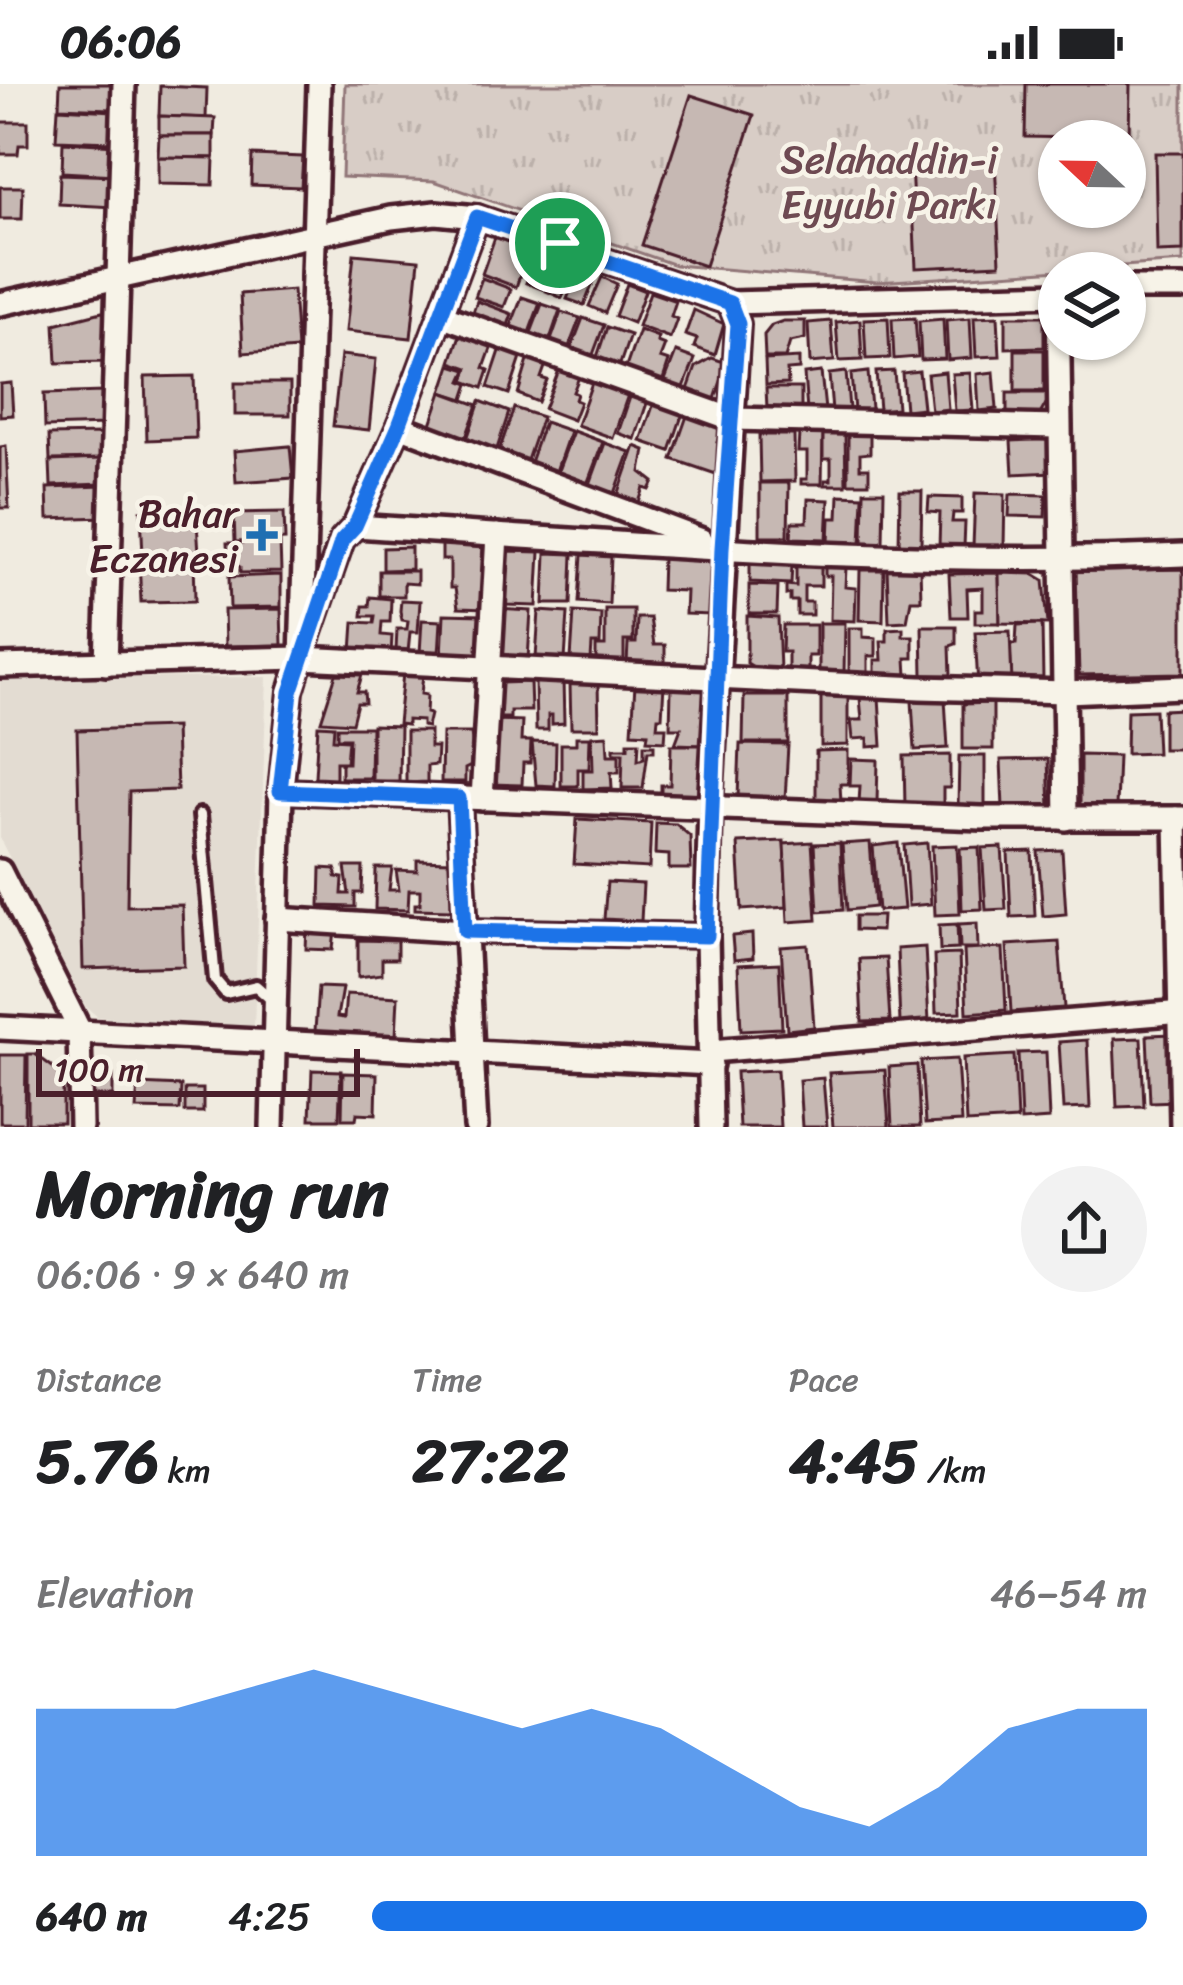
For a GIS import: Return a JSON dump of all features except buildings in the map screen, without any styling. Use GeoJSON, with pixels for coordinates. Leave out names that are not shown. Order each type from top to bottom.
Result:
{"type":"FeatureCollection","features":[{"type":"Feature","properties":{"kind":"street"},"geometry":{"type":"LineString","coordinates":[[106,664],[124,84]]}},
{"type":"Feature","properties":{"kind":"street"},"geometry":{"type":"LineString","coordinates":[[301,658],[319,84]]}},
{"type":"Feature","properties":{"kind":"street"},"geometry":{"type":"LineString","coordinates":[[0,304],[392,218],[436,213],[477,217],[730,303],[1038,295]]}},
{"type":"Feature","properties":{"kind":"street"},"geometry":{"type":"LineString","coordinates":[[272,1127],[280,791],[291,692],[342,540],[355,526],[399,426],[477,217]]}},
{"type":"Feature","properties":{"kind":"street"},"geometry":{"type":"LineString","coordinates":[[1146,288],[1183,288]]}},
{"type":"Feature","properties":{"kind":"street"},"geometry":{"type":"LineString","coordinates":[[711,1127],[710,808],[738,324],[730,303]]}},
{"type":"Feature","properties":{"kind":"street"},"geometry":{"type":"LineString","coordinates":[[441,315],[732,419],[1058,427]]}},
{"type":"Feature","properties":{"kind":"street"},"geometry":{"type":"LineString","coordinates":[[1059,360],[1066,819]]}},
{"type":"Feature","properties":{"kind":"street"},"geometry":{"type":"LineString","coordinates":[[399,426],[722,548]]}},
{"type":"Feature","properties":{"kind":"street"},"geometry":{"type":"LineString","coordinates":[[355,526],[722,548],[1061,561],[1183,555]]}},
{"type":"Feature","properties":{"kind":"street"},"geometry":{"type":"LineString","coordinates":[[476,1127],[465,931],[471,799],[489,667],[497,535]]}},
{"type":"Feature","properties":{"kind":"street"},"geometry":{"type":"LineString","coordinates":[[0,666],[301,658],[1066,692],[1183,687]]}},
{"type":"Feature","properties":{"kind":"street"},"geometry":{"type":"LineString","coordinates":[[280,791],[1066,819],[1180,818],[1182,1127]]}},
{"type":"Feature","properties":{"kind":"street"},"geometry":{"type":"LineString","coordinates":[[0,871],[79,1029],[81,1127]]}},
{"type":"Feature","properties":{"kind":"street"},"geometry":{"type":"LineString","coordinates":[[277,919],[465,931],[707,936]]}},
{"type":"Feature","properties":{"kind":"street"},"geometry":{"type":"LineString","coordinates":[[0,1028],[474,1054],[711,1058],[1182,1012]]}},
{"type":"Feature","properties":{"kind":"lane"},"geometry":{"type":"LineString","coordinates":[[200,815],[215,980],[226,993],[256,986],[275,1003]]}},
{"type":"Feature","properties":{"kind":"shaded area"},"geometry":{"type":"Polygon","coordinates":[[[267,677],[254,1027],[98,1017],[86,1007],[0,839],[0,679],[267,677]]]}},
{"type":"Feature","properties":{"kind":"green space","name":"Selahaddin-i Eyyubi Parkı"},"geometry":{"type":"Polygon","coordinates":[[[345,84],[1183,84],[1183,262],[1146,264],[1146,252],[1038,252],[1038,271],[877,282],[675,265],[434,181],[342,177],[345,84]]]}},
{"type":"Feature","properties":{"kind":"place","name":"Bahar Eczanesi"},"geometry":{"type":"Point","coordinates":[262,535]}},
{"type":"Feature","properties":{"kind":"route"},"geometry":{"type":"LineString","coordinates":[[477,217],[560,243],[730,303],[738,324],[722,548],[707,936],[465,931],[459,798],[280,791],[291,692],[301,658],[342,540],[355,526],[399,426],[477,217]]}}]}
